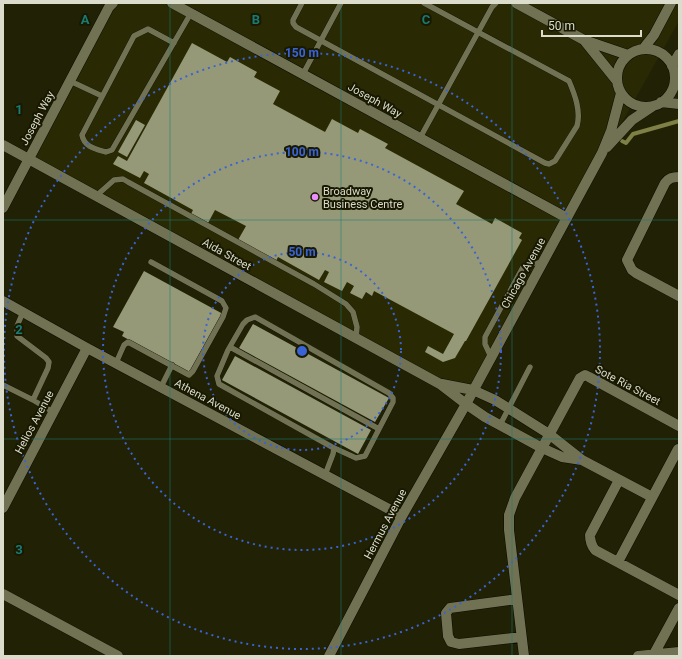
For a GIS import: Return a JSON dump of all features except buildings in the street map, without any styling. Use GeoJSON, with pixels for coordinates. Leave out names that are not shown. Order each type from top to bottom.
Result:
{"type":"FeatureCollection","features":[{"type":"Feature","properties":{"kind":"street","name":"Joseph Way"},"geometry":{"type":"LineString","coordinates":[[28,159],[112,3]]}},
{"type":"Feature","properties":{"kind":"street","name":"Joseph Way"},"geometry":{"type":"LineString","coordinates":[[172,3],[567,218]]}},
{"type":"Feature","properties":{"kind":"street"},"geometry":{"type":"LineString","coordinates":[[516,3],[584,40],[628,55]]}},
{"type":"Feature","properties":{"kind":"street"},"geometry":{"type":"LineString","coordinates":[[643,50],[654,35],[671,3]]}},
{"type":"Feature","properties":{"kind":"street"},"geometry":{"type":"LineString","coordinates":[[584,40],[617,81],[621,93],[631,103],[638,106],[679,104]]}},
{"type":"Feature","properties":{"kind":"street"},"geometry":{"type":"LineString","coordinates":[[617,81],[619,67],[628,55],[635,51],[643,50],[660,53],[665,57],[675,74]]}},
{"type":"Feature","properties":{"kind":"street"},"geometry":{"type":"LineString","coordinates":[[657,104],[668,97],[672,89],[679,54]]}},
{"type":"Feature","properties":{"kind":"street","name":"Chicago Avenue"},"geometry":{"type":"LineString","coordinates":[[466,404],[602,153],[611,131],[621,93]]}},
{"type":"Feature","properties":{"kind":"street","name":"Chicago Avenue"},"geometry":{"type":"LineString","coordinates":[[602,153],[632,120],[657,104]]}},
{"type":"Feature","properties":{"kind":"street","name":"Aida Street"},"geometry":{"type":"LineString","coordinates":[[3,145],[440,384],[466,404]]}},
{"type":"Feature","properties":{"kind":"street"},"geometry":{"type":"LineString","coordinates":[[3,208],[28,159]]}},
{"type":"Feature","properties":{"kind":"street"},"geometry":{"type":"LineString","coordinates":[[679,177],[668,179],[665,183],[627,260],[632,270],[636,273],[679,296]]}},
{"type":"Feature","properties":{"kind":"street","name":"Athena Avenue"},"geometry":{"type":"LineString","coordinates":[[3,301],[87,348],[402,516]]}},
{"type":"Feature","properties":{"kind":"street","name":"Helios Avenue"},"geometry":{"type":"LineString","coordinates":[[3,508],[87,348]]}},
{"type":"Feature","properties":{"kind":"street","name":"Sote Ria Street"},"geometry":{"type":"LineString","coordinates":[[524,656],[509,530],[509,515],[515,498],[580,378],[585,375],[679,426]]}},
{"type":"Feature","properties":{"kind":"street","name":"Aida Street"},"geometry":{"type":"LineString","coordinates":[[440,384],[473,390]]}},
{"type":"Feature","properties":{"kind":"street"},"geometry":{"type":"LineString","coordinates":[[473,390],[495,400],[550,434],[582,460],[652,498]]}},
{"type":"Feature","properties":{"kind":"street"},"geometry":{"type":"LineString","coordinates":[[466,404],[542,448],[562,457],[582,460]]}},
{"type":"Feature","properties":{"kind":"street","name":"Hermus Avenue"},"geometry":{"type":"LineString","coordinates":[[329,656],[402,516],[466,404]]}},
{"type":"Feature","properties":{"kind":"street"},"geometry":{"type":"LineString","coordinates":[[618,562],[678,449]]}},
{"type":"Feature","properties":{"kind":"street"},"geometry":{"type":"LineString","coordinates":[[619,480],[590,535],[590,543],[595,550],[679,595]]}},
{"type":"Feature","properties":{"kind":"street"},"geometry":{"type":"LineString","coordinates":[[3,594],[118,656]]}},
{"type":"Feature","properties":{"kind":"street"},"geometry":{"type":"LineString","coordinates":[[517,599],[450,608],[446,613],[448,636],[451,642],[459,644],[521,636]]}},
{"type":"Feature","properties":{"kind":"street"},"geometry":{"type":"LineString","coordinates":[[654,654],[679,608]]}},
{"type":"Feature","properties":{"kind":"street"},"geometry":{"type":"LineString","coordinates":[[638,656],[679,652]]}},
{"type":"Feature","properties":{"kind":"lane"},"geometry":{"type":"LineString","coordinates":[[302,3],[293,20],[294,25],[546,163],[553,163],[558,159],[577,126],[579,116],[575,97],[569,81],[424,3]]}},
{"type":"Feature","properties":{"kind":"lane"},"geometry":{"type":"LineString","coordinates":[[303,74],[341,3]]}},
{"type":"Feature","properties":{"kind":"lane"},"geometry":{"type":"LineString","coordinates":[[420,138],[492,7],[496,3]]}},
{"type":"Feature","properties":{"kind":"lane"},"geometry":{"type":"LineString","coordinates":[[174,43],[148,29],[138,33],[132,40],[82,135],[84,142],[88,146],[106,152],[112,150],[174,43],[191,13]]}},
{"type":"Feature","properties":{"kind":"lane"},"geometry":{"type":"LineString","coordinates":[[70,81],[102,96]]}},
{"type":"Feature","properties":{"kind":"lane"},"geometry":{"type":"LineString","coordinates":[[96,196],[114,180],[123,179],[346,304],[353,312],[357,327],[356,338]]}},
{"type":"Feature","properties":{"kind":"lane"},"geometry":{"type":"LineString","coordinates":[[116,363],[124,344],[128,342],[186,374],[191,374],[224,317],[225,305],[222,301],[151,262]]}},
{"type":"Feature","properties":{"kind":"lane"},"geometry":{"type":"LineString","coordinates":[[491,357],[485,344],[484,337],[523,267],[529,263],[543,263]]}},
{"type":"Feature","properties":{"kind":"lane"},"geometry":{"type":"LineString","coordinates":[[23,312],[17,326],[16,336],[46,358],[49,362],[48,368],[33,400]]}},
{"type":"Feature","properties":{"kind":"lane"},"geometry":{"type":"LineString","coordinates":[[255,317],[389,392],[393,398],[393,402],[366,454],[363,457],[356,458],[334,448],[219,384],[217,376],[230,347],[243,324],[247,320],[255,317]]}},
{"type":"Feature","properties":{"kind":"lane"},"geometry":{"type":"LineString","coordinates":[[230,347],[379,429]]}},
{"type":"Feature","properties":{"kind":"lane"},"geometry":{"type":"LineString","coordinates":[[161,387],[172,365]]}},
{"type":"Feature","properties":{"kind":"lane"},"geometry":{"type":"LineString","coordinates":[[500,425],[530,367]]}},
{"type":"Feature","properties":{"kind":"lane"},"geometry":{"type":"LineString","coordinates":[[3,385],[53,412]]}},
{"type":"Feature","properties":{"kind":"lane"},"geometry":{"type":"LineString","coordinates":[[325,475],[334,448]]}},
{"type":"Feature","properties":{"kind":"shaded area"},"geometry":{"type":"Polygon","coordinates":[[[112,3],[679,3],[679,21],[568,218],[470,399],[30,159],[112,3]]]}},
{"type":"Feature","properties":{"kind":"waterway"},"geometry":{"type":"LineString","coordinates":[[622,141],[626,143],[633,134],[679,121]]}},
{"type":"Feature","properties":{"kind":"place","name":"Broadway Business Centre"},"geometry":{"type":"Point","coordinates":[315,197]}}]}
